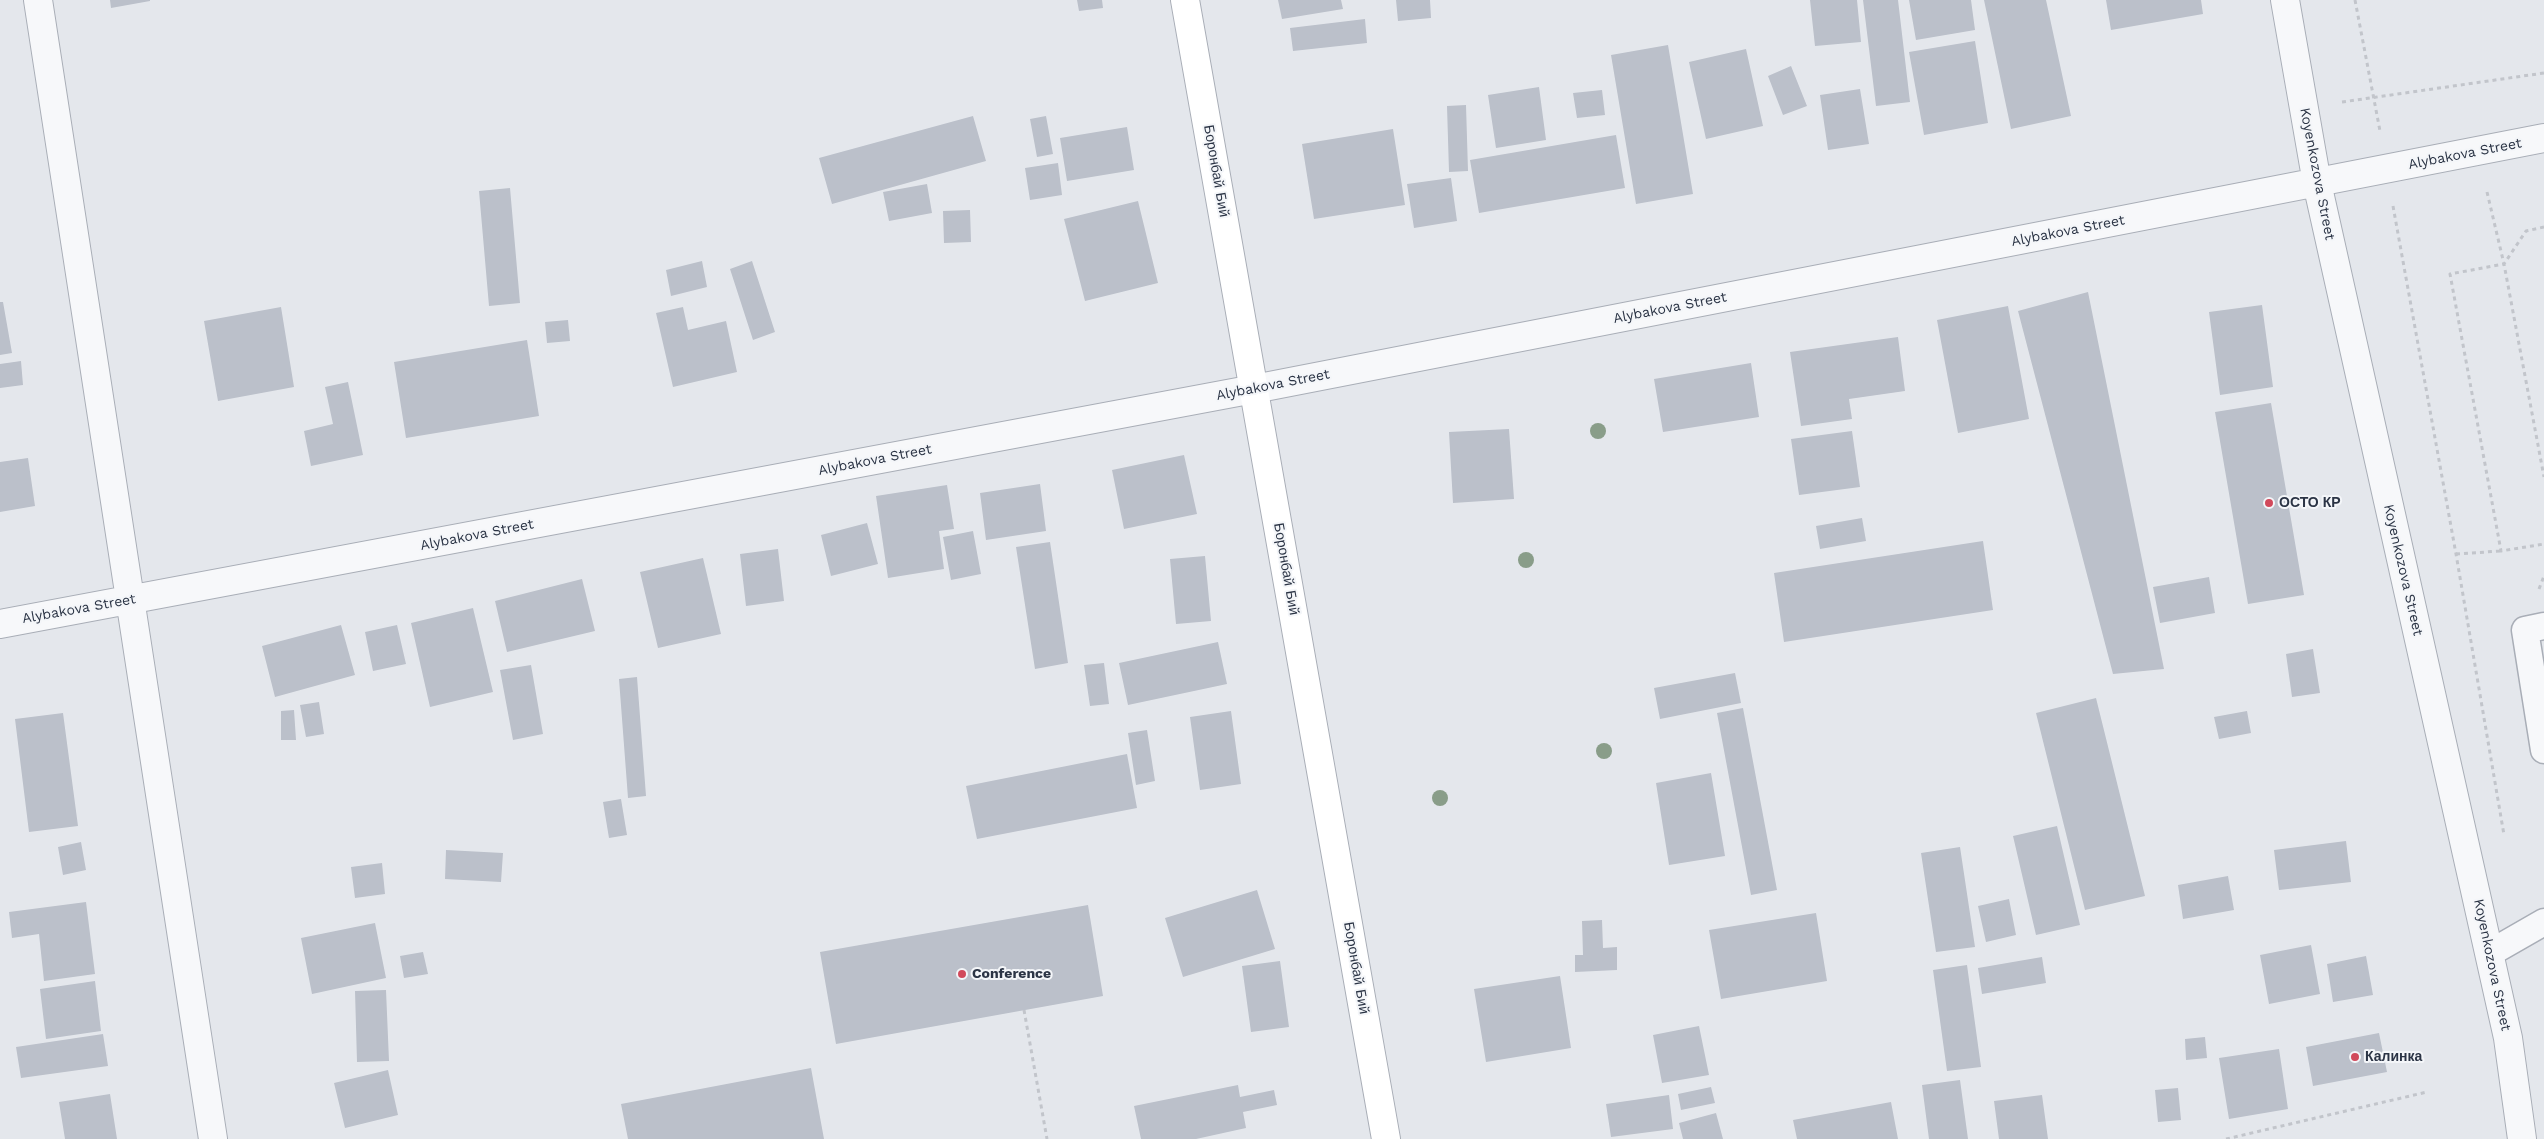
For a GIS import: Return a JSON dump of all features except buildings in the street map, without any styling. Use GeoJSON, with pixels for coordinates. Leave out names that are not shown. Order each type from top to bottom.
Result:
{"type":"FeatureCollection","features":[{"type":"Feature","properties":{"kind":"street"},"geometry":{"type":"LineString","coordinates":[[38,0],[213,1139]]}},
{"type":"Feature","properties":{"kind":"street","name":"Боронбай Бий"},"geometry":{"type":"LineString","coordinates":[[1185,0],[1386,1139]]}},
{"type":"Feature","properties":{"kind":"street","name":"Koyenkozova Street"},"geometry":{"type":"LineString","coordinates":[[2285,0],[2317,183],[2508,1038],[2522,1139]]}},
{"type":"Feature","properties":{"kind":"street","name":"Alybakova Street"},"geometry":{"type":"LineString","coordinates":[[0,624],[1254,389],[2544,138]]}},
{"type":"Feature","properties":{"kind":"lane"},"geometry":{"type":"LineString","coordinates":[[2544,626],[2525,630],[2544,750]]}},
{"type":"Feature","properties":{"kind":"lane"},"geometry":{"type":"LineString","coordinates":[[2490,953],[2544,922]]}},
{"type":"Feature","properties":{"kind":"path"},"geometry":{"type":"LineString","coordinates":[[2355,0],[2456,554],[2504,837]]}},
{"type":"Feature","properties":{"kind":"path"},"geometry":{"type":"LineString","coordinates":[[2304,108],[2374,96],[2544,73]]}},
{"type":"Feature","properties":{"kind":"path"},"geometry":{"type":"LineString","coordinates":[[2487,192],[2504,264],[2544,477]]}},
{"type":"Feature","properties":{"kind":"path"},"geometry":{"type":"LineString","coordinates":[[2501,551],[2450,274],[2504,264],[2526,231],[2544,227]]}},
{"type":"Feature","properties":{"kind":"path"},"geometry":{"type":"LineString","coordinates":[[2456,554],[2501,551],[2544,544]]}},
{"type":"Feature","properties":{"kind":"path"},"geometry":{"type":"LineString","coordinates":[[1024,1010],[1047,1139]]}},
{"type":"Feature","properties":{"kind":"path"},"geometry":{"type":"LineString","coordinates":[[2226,1139],[2427,1092]]}},
{"type":"Feature","properties":{"kind":"place","name":"ОСТО КР"},"geometry":{"type":"Point","coordinates":[2269,503]}},
{"type":"Feature","properties":{"kind":"place","name":"Conference"},"geometry":{"type":"Point","coordinates":[962,974]}},
{"type":"Feature","properties":{"kind":"place","name":"Калинка"},"geometry":{"type":"Point","coordinates":[2355,1057]}}]}
